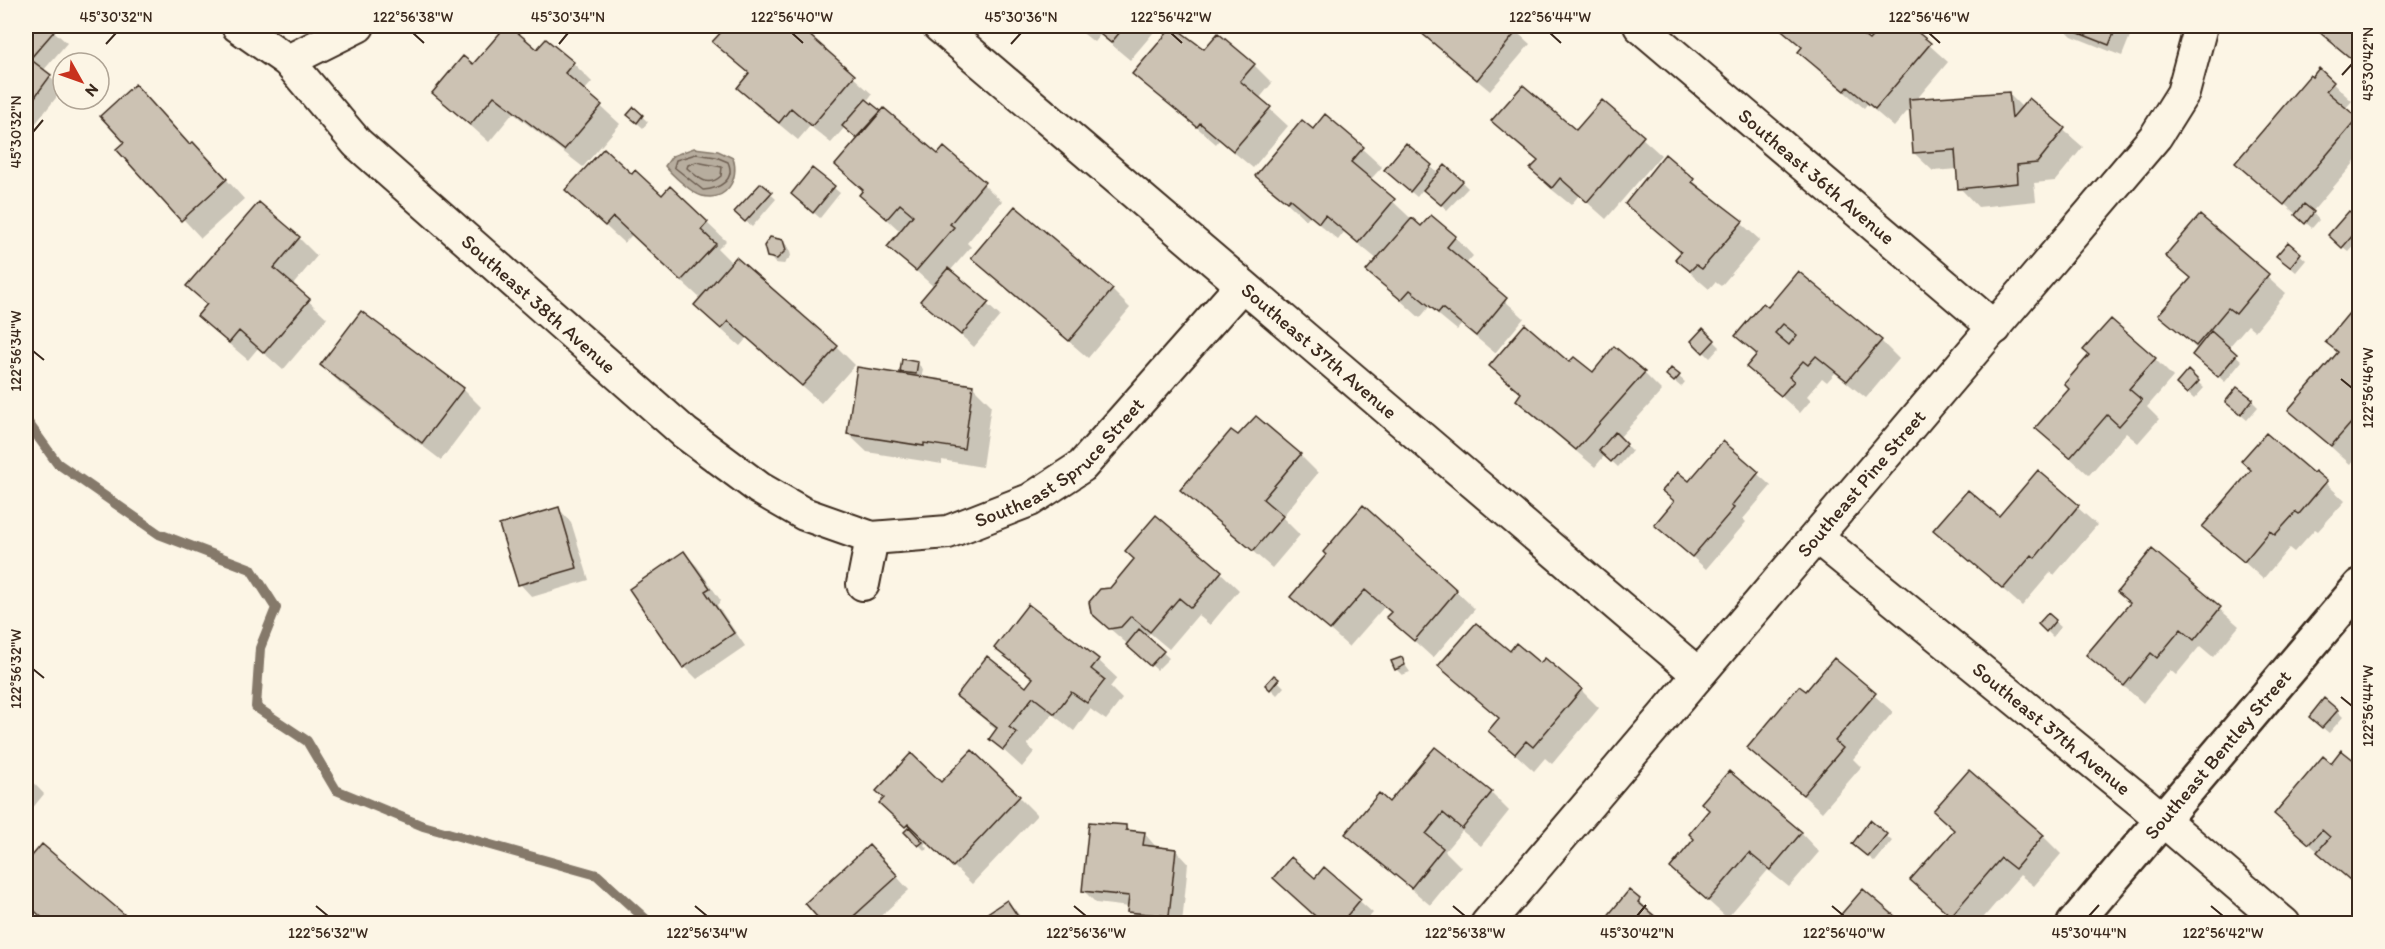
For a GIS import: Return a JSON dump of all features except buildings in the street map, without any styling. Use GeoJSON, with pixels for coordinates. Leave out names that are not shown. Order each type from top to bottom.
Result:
{"type":"FeatureCollection","features":[{"type":"Feature","properties":{"kind":"street","name":"Southeast 38th Avenue"},"geometry":{"type":"LineString","coordinates":[[238,26],[288,61],[357,143],[685,433],[759,488],[804,514],[872,538]]}},
{"type":"Feature","properties":{"kind":"street"},"geometry":{"type":"LineString","coordinates":[[288,61],[358,26]]}},
{"type":"Feature","properties":{"kind":"street","name":"Southeast 37th Avenue"},"geometry":{"type":"LineString","coordinates":[[939,26],[1698,674]]}},
{"type":"Feature","properties":{"kind":"street","name":"Southeast 36th Avenue"},"geometry":{"type":"LineString","coordinates":[[1640,26],[1995,328]]}},
{"type":"Feature","properties":{"kind":"street","name":"Southeast Pine Street"},"geometry":{"type":"LineString","coordinates":[[1487,924],[2156,136],[2183,93],[2201,26]]}},
{"type":"Feature","properties":{"kind":"street","name":"Southeast Spruce Street"},"geometry":{"type":"LineString","coordinates":[[872,538],[948,532],[1030,500],[1082,466],[1242,285]]}},
{"type":"Feature","properties":{"kind":"street","name":"Southeast 37th Avenue"},"geometry":{"type":"LineString","coordinates":[[1817,537],[2162,819],[2284,924]]}},
{"type":"Feature","properties":{"kind":"street"},"geometry":{"type":"LineString","coordinates":[[863,584],[872,538]]}},
{"type":"Feature","properties":{"kind":"street","name":"Southeast Bentley Street"},"geometry":{"type":"LineString","coordinates":[[2074,924],[2360,586]]}},
{"type":"Feature","properties":{"kind":"water"},"geometry":{"type":"Polygon","coordinates":[[[694,148],[718,151],[733,158],[735,166],[733,181],[718,196],[702,196],[693,192],[665,166],[672,156],[694,148]]]}},
{"type":"Feature","properties":{"kind":"waterway"},"geometry":{"type":"LineString","coordinates":[[26,420],[57,463],[159,534],[251,569],[276,608],[260,648],[256,707],[307,741],[336,790],[423,826],[597,875],[651,924]]}}]}
